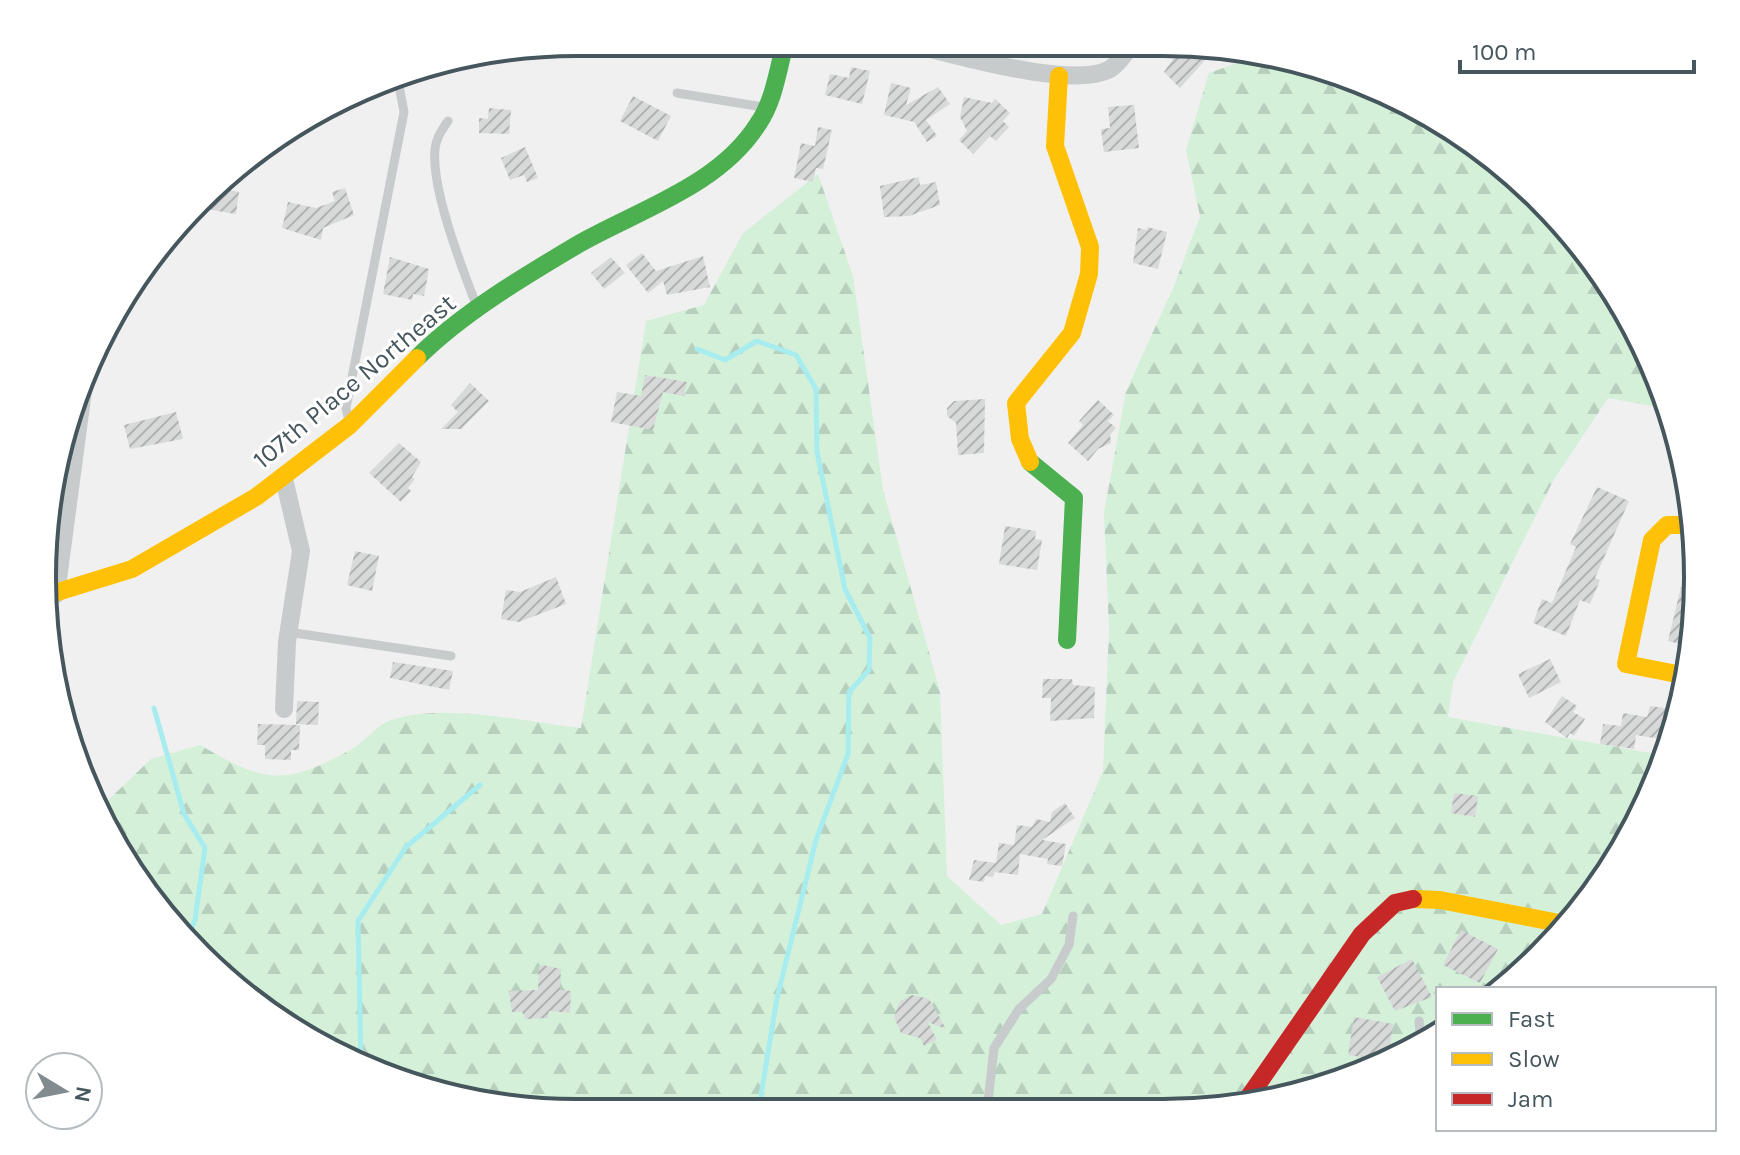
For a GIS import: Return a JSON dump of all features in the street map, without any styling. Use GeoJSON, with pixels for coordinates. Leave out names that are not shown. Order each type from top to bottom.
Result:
{"type":"FeatureCollection","features":[{"type":"Feature","properties":{"kind":"street","name":"107th Place Northeast"},"geometry":{"type":"LineString","coordinates":[[56,594],[132,569],[284,479],[350,425],[429,346],[478,310],[576,246],[710,175],[741,147],[758,125],[781,56]]}},
{"type":"Feature","properties":{"kind":"street"},"geometry":{"type":"LineString","coordinates":[[966,56],[1059,76],[1086,75],[1109,69],[1121,56]]}},
{"type":"Feature","properties":{"kind":"street"},"geometry":{"type":"LineString","coordinates":[[1059,76],[1055,146],[1090,247],[1089,274],[1072,333],[1016,403],[1020,447],[1035,467],[1065,485],[1074,498],[1067,640]]}},
{"type":"Feature","properties":{"kind":"street"},"geometry":{"type":"LineString","coordinates":[[56,566],[76,438]]}},
{"type":"Feature","properties":{"kind":"street"},"geometry":{"type":"LineString","coordinates":[[284,479],[301,551],[288,632],[284,709]]}},
{"type":"Feature","properties":{"kind":"street"},"geometry":{"type":"LineString","coordinates":[[1675,674],[1626,664],[1652,540],[1667,525],[1681,525]]}},
{"type":"Feature","properties":{"kind":"street"},"geometry":{"type":"LineString","coordinates":[[1253,1091],[1362,934],[1395,903],[1417,898],[1554,922]]}},
{"type":"Feature","properties":{"kind":"lane"},"geometry":{"type":"LineString","coordinates":[[350,425],[346,408],[404,112],[399,88]]}},
{"type":"Feature","properties":{"kind":"lane"},"geometry":{"type":"LineString","coordinates":[[677,93],[766,108]]}},
{"type":"Feature","properties":{"kind":"lane"},"geometry":{"type":"LineString","coordinates":[[448,121],[435,145],[434,160],[455,247],[478,310]]}},
{"type":"Feature","properties":{"kind":"lane"},"geometry":{"type":"LineString","coordinates":[[288,632],[451,656]]}},
{"type":"Feature","properties":{"kind":"lane"},"geometry":{"type":"LineString","coordinates":[[988,1099],[994,1048],[1019,1009],[1051,979],[1069,945],[1073,916]]}},
{"type":"Feature","properties":{"kind":"lane"},"geometry":{"type":"LineString","coordinates":[[1419,1021],[1420,1031]]}},
{"type":"Feature","properties":{"kind":"green space"},"geometry":{"type":"Polygon","coordinates":[[[1241,62],[1330,84],[1423,126],[1480,164],[1531,209],[1576,260],[1614,317],[1655,407],[1608,398],[1553,481],[1453,682],[1448,717],[1653,753],[1614,838],[1576,895],[1531,946],[1485,987],[1436,987],[1436,1021],[1393,1045],[1330,1071],[1231,1095],[1162,1099],[543,1098],[476,1089],[410,1071],[317,1029],[234,970],[164,895],[126,838],[107,801],[151,759],[200,745],[241,767],[274,776],[309,770],[352,749],[386,722],[412,715],[460,713],[581,728],[646,321],[704,305],[743,233],[818,174],[853,276],[883,490],[940,691],[947,876],[1001,925],[1042,914],[1103,771],[1109,630],[1104,513],[1126,391],[1174,286],[1200,216],[1186,150],[1209,73],[1241,62]]]}},
{"type":"Feature","properties":{"kind":"building"},"geometry":{"type":"Polygon","coordinates":[[[1175,56],[1207,58],[1180,88],[1164,72],[1175,56]]]}},
{"type":"Feature","properties":{"kind":"building"},"geometry":{"type":"Polygon","coordinates":[[[851,67],[870,71],[862,104],[825,95],[830,74],[849,78],[851,67]]]}},
{"type":"Feature","properties":{"kind":"building"},"geometry":{"type":"Polygon","coordinates":[[[891,83],[911,88],[906,105],[938,87],[950,104],[926,120],[937,136],[927,142],[914,122],[884,115],[891,83]]]}},
{"type":"Feature","properties":{"kind":"building"},"geometry":{"type":"Polygon","coordinates":[[[633,96],[671,116],[658,141],[620,121],[633,96]]]}},
{"type":"Feature","properties":{"kind":"building"},"geometry":{"type":"Polygon","coordinates":[[[964,97],[992,103],[995,99],[1010,113],[1003,121],[1009,127],[996,141],[990,136],[973,154],[959,140],[967,131],[960,117],[964,97]]]}},
{"type":"Feature","properties":{"kind":"building"},"geometry":{"type":"Polygon","coordinates":[[[1134,105],[1139,148],[1104,152],[1101,129],[1110,128],[1108,107],[1134,105]]]}},
{"type":"Feature","properties":{"kind":"building"},"geometry":{"type":"Polygon","coordinates":[[[489,108],[511,110],[509,134],[479,133],[479,118],[488,119],[489,108]]]}},
{"type":"Feature","properties":{"kind":"building"},"geometry":{"type":"Polygon","coordinates":[[[818,127],[832,130],[823,169],[816,168],[813,182],[794,178],[801,143],[815,146],[818,127]]]}},
{"type":"Feature","properties":{"kind":"building"},"geometry":{"type":"Polygon","coordinates":[[[525,147],[538,178],[527,182],[524,175],[510,180],[501,158],[525,147]]]}},
{"type":"Feature","properties":{"kind":"building"},"geometry":{"type":"Polygon","coordinates":[[[919,177],[920,185],[936,182],[940,205],[909,216],[884,217],[880,186],[919,177]]]}},
{"type":"Feature","properties":{"kind":"building"},"geometry":{"type":"Polygon","coordinates":[[[345,188],[354,215],[323,228],[321,240],[282,228],[288,202],[316,208],[335,201],[332,192],[345,188]]]}},
{"type":"Feature","properties":{"kind":"building"},"geometry":{"type":"Polygon","coordinates":[[[229,190],[239,192],[236,214],[208,210],[229,190]]]}},
{"type":"Feature","properties":{"kind":"building"},"geometry":{"type":"Polygon","coordinates":[[[1147,227],[1167,232],[1158,269],[1133,263],[1138,228],[1147,230],[1147,227]]]}},
{"type":"Feature","properties":{"kind":"building"},"geometry":{"type":"Polygon","coordinates":[[[642,253],[656,271],[703,256],[710,287],[667,295],[663,281],[648,293],[626,265],[642,253]]]}},
{"type":"Feature","properties":{"kind":"building"},"geometry":{"type":"Polygon","coordinates":[[[390,257],[429,269],[424,296],[413,294],[412,300],[383,294],[390,257]]]}},
{"type":"Feature","properties":{"kind":"building"},"geometry":{"type":"Polygon","coordinates":[[[611,257],[625,273],[604,289],[591,273],[611,257]]]}},
{"type":"Feature","properties":{"kind":"building"},"geometry":{"type":"Polygon","coordinates":[[[645,375],[687,382],[684,396],[663,392],[653,430],[611,422],[617,392],[641,396],[645,375]]]}},
{"type":"Feature","properties":{"kind":"building"},"geometry":{"type":"Polygon","coordinates":[[[470,383],[489,401],[461,429],[441,429],[458,412],[451,405],[470,383]]]}},
{"type":"Feature","properties":{"kind":"building"},"geometry":{"type":"Polygon","coordinates":[[[985,399],[984,453],[958,455],[956,423],[947,416],[947,408],[954,401],[985,399]]]}},
{"type":"Feature","properties":{"kind":"building"},"geometry":{"type":"Polygon","coordinates":[[[1098,400],[1114,415],[1108,421],[1116,428],[1110,435],[1111,443],[1098,449],[1088,461],[1068,443],[1083,425],[1079,421],[1098,400]]]}},
{"type":"Feature","properties":{"kind":"building"},"geometry":{"type":"Polygon","coordinates":[[[176,412],[183,439],[130,449],[124,425],[176,412]]]}},
{"type":"Feature","properties":{"kind":"building"},"geometry":{"type":"Polygon","coordinates":[[[399,443],[421,462],[408,488],[411,491],[401,502],[369,473],[399,443]]]}},
{"type":"Feature","properties":{"kind":"building"},"geometry":{"type":"Polygon","coordinates":[[[1597,487],[1629,501],[1595,578],[1600,580],[1590,604],[1580,600],[1566,636],[1533,623],[1542,599],[1552,603],[1576,547],[1570,544],[1597,487]]]}},
{"type":"Feature","properties":{"kind":"building"},"geometry":{"type":"Polygon","coordinates":[[[1005,526],[1036,531],[1035,539],[1042,540],[1037,570],[999,564],[1005,526]]]}},
{"type":"Feature","properties":{"kind":"building"},"geometry":{"type":"Polygon","coordinates":[[[355,551],[379,556],[372,591],[347,585],[355,551]]]}},
{"type":"Feature","properties":{"kind":"building"},"geometry":{"type":"Polygon","coordinates":[[[556,577],[566,604],[519,622],[501,619],[506,590],[520,592],[556,577]]]}},
{"type":"Feature","properties":{"kind":"building"},"geometry":{"type":"Polygon","coordinates":[[[1681,587],[1684,588],[1680,644],[1668,641],[1681,587]]]}},
{"type":"Feature","properties":{"kind":"building"},"geometry":{"type":"Polygon","coordinates":[[[1550,659],[1561,682],[1529,698],[1518,674],[1550,659]]]}},
{"type":"Feature","properties":{"kind":"building"},"geometry":{"type":"Polygon","coordinates":[[[393,662],[453,671],[449,690],[390,678],[393,662]]]}},
{"type":"Feature","properties":{"kind":"building"},"geometry":{"type":"Polygon","coordinates":[[[1043,679],[1072,679],[1073,685],[1095,687],[1094,718],[1050,721],[1051,698],[1042,698],[1043,679]]]}},
{"type":"Feature","properties":{"kind":"building"},"geometry":{"type":"Polygon","coordinates":[[[1562,696],[1577,706],[1573,712],[1585,719],[1574,736],[1570,733],[1567,738],[1545,722],[1562,696]]]}},
{"type":"Feature","properties":{"kind":"building"},"geometry":{"type":"Polygon","coordinates":[[[297,701],[319,702],[318,725],[296,724],[297,701]]]}},
{"type":"Feature","properties":{"kind":"building"},"geometry":{"type":"Polygon","coordinates":[[[1650,706],[1667,708],[1658,739],[1636,735],[1634,749],[1600,744],[1603,724],[1621,726],[1623,713],[1647,717],[1650,706]]]}},
{"type":"Feature","properties":{"kind":"building"},"geometry":{"type":"Polygon","coordinates":[[[258,724],[300,725],[299,750],[291,750],[291,760],[265,759],[265,745],[257,745],[258,724]]]}},
{"type":"Feature","properties":{"kind":"building"},"geometry":{"type":"Polygon","coordinates":[[[1454,793],[1478,796],[1475,817],[1451,813],[1454,793]]]}},
{"type":"Feature","properties":{"kind":"building"},"geometry":{"type":"Polygon","coordinates":[[[1065,803],[1075,818],[1042,840],[1066,844],[1062,866],[1047,864],[1048,859],[1020,854],[1018,875],[995,872],[993,877],[985,876],[984,882],[969,880],[974,860],[996,863],[999,843],[1014,845],[1017,825],[1032,827],[1036,819],[1050,822],[1052,812],[1065,803]]]}},
{"type":"Feature","properties":{"kind":"building"},"geometry":{"type":"Polygon","coordinates":[[[1461,930],[1498,949],[1480,983],[1443,965],[1461,930]]]}},
{"type":"Feature","properties":{"kind":"building"},"geometry":{"type":"Polygon","coordinates":[[[1412,959],[1432,997],[1395,1011],[1377,977],[1412,959]]]}},
{"type":"Feature","properties":{"kind":"building"},"geometry":{"type":"Polygon","coordinates":[[[539,967],[561,969],[560,990],[571,991],[570,1013],[549,1011],[548,1018],[526,1019],[522,1012],[512,1012],[509,991],[538,990],[539,967]]]}},
{"type":"Feature","properties":{"kind":"building"},"geometry":{"type":"Polygon","coordinates":[[[912,995],[929,999],[946,1029],[928,1022],[937,1040],[924,1046],[920,1038],[901,1033],[894,1017],[900,1001],[912,995]]]}},
{"type":"Feature","properties":{"kind":"building"},"geometry":{"type":"Polygon","coordinates":[[[1354,1017],[1393,1024],[1390,1046],[1365,1058],[1348,1055],[1354,1017]]]}},
{"type":"Feature","properties":{"kind":"waterway"},"geometry":{"type":"LineString","coordinates":[[697,349],[725,360],[757,341],[796,355],[816,389],[817,452],[845,589],[870,638],[869,670],[849,692],[848,754],[816,840],[777,998],[762,1099]]}},
{"type":"Feature","properties":{"kind":"waterway"},"geometry":{"type":"LineString","coordinates":[[154,708],[184,814],[205,848],[192,928]]}},
{"type":"Feature","properties":{"kind":"waterway"},"geometry":{"type":"LineString","coordinates":[[361,1051],[358,921],[406,847],[480,785]]}},
{"type":"Feature","properties":{"kind":"traffic: fast"},"geometry":{"type":"LineString","coordinates":[[417,358],[453,326],[514,283],[577,245],[676,195],[722,164],[742,146],[763,115],[782,56]]}},
{"type":"Feature","properties":{"kind":"traffic: fast"},"geometry":{"type":"LineString","coordinates":[[1030,462],[1074,498],[1067,640]]}},
{"type":"Feature","properties":{"kind":"traffic: slow"},"geometry":{"type":"LineString","coordinates":[[1030,462],[1020,439],[1016,403],[1072,333],[1089,274],[1090,247],[1055,146],[1059,76]]}},
{"type":"Feature","properties":{"kind":"traffic: slow"},"geometry":{"type":"LineString","coordinates":[[56,592],[132,569],[256,497],[350,425],[417,358]]}},
{"type":"Feature","properties":{"kind":"traffic: slow"},"geometry":{"type":"LineString","coordinates":[[1675,674],[1626,664],[1652,540],[1667,525],[1681,525]]}},
{"type":"Feature","properties":{"kind":"traffic: slow"},"geometry":{"type":"LineString","coordinates":[[1413,899],[1440,900],[1554,922]]}},
{"type":"Feature","properties":{"kind":"traffic: jam"},"geometry":{"type":"LineString","coordinates":[[1253,1091],[1362,934],[1395,903],[1413,899]]}}]}
